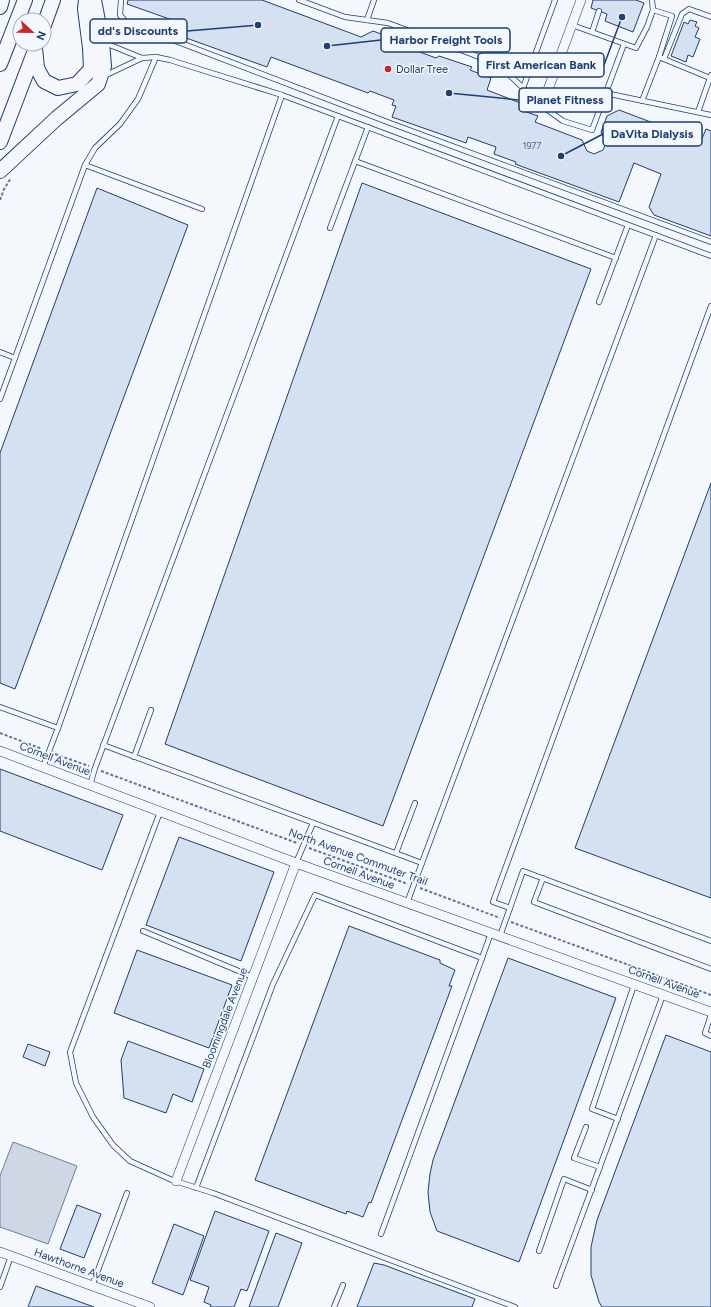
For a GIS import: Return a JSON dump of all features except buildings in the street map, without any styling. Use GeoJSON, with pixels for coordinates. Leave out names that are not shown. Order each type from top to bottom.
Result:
{"type":"FeatureCollection","features":[{"type":"Feature","properties":{"kind":"main road"},"geometry":{"type":"LineString","coordinates":[[0,6],[2,0]]}},
{"type":"Feature","properties":{"kind":"main road"},"geometry":{"type":"LineString","coordinates":[[0,64],[25,0]]}},
{"type":"Feature","properties":{"kind":"main road"},"geometry":{"type":"LineString","coordinates":[[49,12],[53,0]]}},
{"type":"Feature","properties":{"kind":"main road"},"geometry":{"type":"LineString","coordinates":[[36,52],[37,68],[44,81],[58,88],[77,84],[91,69],[85,9],[86,0]]}},
{"type":"Feature","properties":{"kind":"main road"},"geometry":{"type":"LineString","coordinates":[[0,171],[57,118],[98,84],[104,66],[102,42],[94,0]]}},
{"type":"Feature","properties":{"kind":"main road"},"geometry":{"type":"LineString","coordinates":[[0,142],[34,52]]}},
{"type":"Feature","properties":{"kind":"street"},"geometry":{"type":"LineString","coordinates":[[542,106],[582,0]]}},
{"type":"Feature","properties":{"kind":"street","name":"Cornell Avenue"},"geometry":{"type":"LineString","coordinates":[[0,751],[296,863],[663,995],[711,1014]]}},
{"type":"Feature","properties":{"kind":"street","name":"Bloomingdale Avenue"},"geometry":{"type":"LineString","coordinates":[[176,1182],[296,863]]}},
{"type":"Feature","properties":{"kind":"street","name":"Hawthorne Avenue"},"geometry":{"type":"LineString","coordinates":[[0,1252],[92,1286],[136,1305],[150,1307]]}},
{"type":"Feature","properties":{"kind":"lane"},"geometry":{"type":"LineString","coordinates":[[121,0],[120,15],[126,22],[390,123],[711,242]]}},
{"type":"Feature","properties":{"kind":"lane"},"geometry":{"type":"LineString","coordinates":[[299,0],[345,18],[388,23],[500,66],[542,106],[563,120],[592,130],[624,44]]}},
{"type":"Feature","properties":{"kind":"lane"},"geometry":{"type":"LineString","coordinates":[[367,20],[374,0]]}},
{"type":"Feature","properties":{"kind":"lane"},"geometry":{"type":"LineString","coordinates":[[523,88],[555,0]]}},
{"type":"Feature","properties":{"kind":"lane"},"geometry":{"type":"LineString","coordinates":[[572,25],[636,48],[647,27],[653,10],[652,0]]}},
{"type":"Feature","properties":{"kind":"lane"},"geometry":{"type":"LineString","coordinates":[[664,59],[682,14],[689,9],[711,17]]}},
{"type":"Feature","properties":{"kind":"lane"},"geometry":{"type":"LineString","coordinates":[[642,101],[659,57],[672,16],[653,10]]}},
{"type":"Feature","properties":{"kind":"lane"},"geometry":{"type":"LineString","coordinates":[[592,32],[599,11]]}},
{"type":"Feature","properties":{"kind":"lane"},"geometry":{"type":"LineString","coordinates":[[102,42],[142,58]]}},
{"type":"Feature","properties":{"kind":"lane"},"geometry":{"type":"LineString","coordinates":[[0,399],[85,165],[95,148],[120,124],[138,99],[156,56]]}},
{"type":"Feature","properties":{"kind":"lane"},"geometry":{"type":"LineString","coordinates":[[100,78],[142,58],[156,56],[282,95],[711,256]]}},
{"type":"Feature","properties":{"kind":"lane"},"geometry":{"type":"LineString","coordinates":[[659,57],[711,77],[698,112]]}},
{"type":"Feature","properties":{"kind":"lane"},"geometry":{"type":"LineString","coordinates":[[605,93],[711,115]]}},
{"type":"Feature","properties":{"kind":"lane"},"geometry":{"type":"LineString","coordinates":[[43,767],[282,95]]}},
{"type":"Feature","properties":{"kind":"lane"},"geometry":{"type":"LineString","coordinates":[[90,785],[94,768],[338,116]]}},
{"type":"Feature","properties":{"kind":"lane"},"geometry":{"type":"LineString","coordinates":[[330,228],[368,127]]}},
{"type":"Feature","properties":{"kind":"lane"},"geometry":{"type":"LineString","coordinates":[[356,161],[616,258]]}},
{"type":"Feature","properties":{"kind":"lane"},"geometry":{"type":"LineString","coordinates":[[85,165],[202,209]]}},
{"type":"Feature","properties":{"kind":"lane"},"geometry":{"type":"LineString","coordinates":[[599,302],[628,225]]}},
{"type":"Feature","properties":{"kind":"lane"},"geometry":{"type":"LineString","coordinates":[[407,903],[656,235]]}},
{"type":"Feature","properties":{"kind":"lane"},"geometry":{"type":"LineString","coordinates":[[510,908],[492,902],[711,306]]}},
{"type":"Feature","properties":{"kind":"lane"},"geometry":{"type":"LineString","coordinates":[[0,352],[15,358]]}},
{"type":"Feature","properties":{"kind":"lane"},"geometry":{"type":"LineString","coordinates":[[0,707],[58,728]]}},
{"type":"Feature","properties":{"kind":"lane"},"geometry":{"type":"LineString","coordinates":[[134,757],[151,710]]}},
{"type":"Feature","properties":{"kind":"lane"},"geometry":{"type":"LineString","coordinates":[[103,745],[422,863]]}},
{"type":"Feature","properties":{"kind":"lane"},"geometry":{"type":"LineString","coordinates":[[396,853],[416,803]]}},
{"type":"Feature","properties":{"kind":"lane"},"geometry":{"type":"LineString","coordinates":[[160,812],[70,1052],[76,1083],[93,1117],[113,1145],[130,1161],[176,1182],[196,1188],[515,1307]]}},
{"type":"Feature","properties":{"kind":"lane"},"geometry":{"type":"LineString","coordinates":[[296,863],[313,823]]}},
{"type":"Feature","properties":{"kind":"lane"},"geometry":{"type":"LineString","coordinates":[[500,936],[523,871],[711,941]]}},
{"type":"Feature","properties":{"kind":"lane"},"geometry":{"type":"LineString","coordinates":[[543,878],[534,902],[711,969]]}},
{"type":"Feature","properties":{"kind":"lane"},"geometry":{"type":"LineString","coordinates":[[196,1188],[273,984],[315,896],[482,958]]}},
{"type":"Feature","properties":{"kind":"lane"},"geometry":{"type":"LineString","coordinates":[[142,931],[253,977]]}},
{"type":"Feature","properties":{"kind":"lane"},"geometry":{"type":"LineString","coordinates":[[381,1234],[491,933]]}},
{"type":"Feature","properties":{"kind":"lane"},"geometry":{"type":"LineString","coordinates":[[618,1119],[592,1109],[634,985]]}},
{"type":"Feature","properties":{"kind":"lane"},"geometry":{"type":"LineString","coordinates":[[556,1286],[663,995]]}},
{"type":"Feature","properties":{"kind":"lane"},"geometry":{"type":"LineString","coordinates":[[711,1014],[705,1033],[711,1036]]}},
{"type":"Feature","properties":{"kind":"lane"},"geometry":{"type":"LineString","coordinates":[[586,1127],[574,1158],[600,1167]]}},
{"type":"Feature","properties":{"kind":"lane"},"geometry":{"type":"LineString","coordinates":[[538,1251],[564,1180],[592,1190]]}},
{"type":"Feature","properties":{"kind":"lane"},"geometry":{"type":"LineString","coordinates":[[92,1286],[127,1193]]}},
{"type":"Feature","properties":{"kind":"lane"},"geometry":{"type":"LineString","coordinates":[[0,1287],[10,1256]]}},
{"type":"Feature","properties":{"kind":"lane"},"geometry":{"type":"LineString","coordinates":[[334,1307],[343,1285]]}},
{"type":"Feature","properties":{"kind":"path","name":"North Avenue Commuter Trail"},"geometry":{"type":"LineString","coordinates":[[0,733],[711,995]]}},
{"type":"Feature","properties":{"kind":"shaded area"},"geometry":{"type":"Polygon","coordinates":[[[13,1142],[77,1166],[48,1244],[0,1227],[0,1176],[13,1142]]]}},
{"type":"Feature","properties":{"kind":"place","name":"First American Bank"},"geometry":{"type":"Point","coordinates":[622,17]}},
{"type":"Feature","properties":{"kind":"place","name":"dd's Discounts"},"geometry":{"type":"Point","coordinates":[258,25]}},
{"type":"Feature","properties":{"kind":"place","name":"Harbor Freight Tools"},"geometry":{"type":"Point","coordinates":[327,46]}},
{"type":"Feature","properties":{"kind":"place","name":"Dollar Tree"},"geometry":{"type":"Point","coordinates":[388,69]}},
{"type":"Feature","properties":{"kind":"place","name":"Planet Fitness"},"geometry":{"type":"Point","coordinates":[449,93]}},
{"type":"Feature","properties":{"kind":"place","name":"DaVita Dialysis"},"geometry":{"type":"Point","coordinates":[561,156]}}]}
